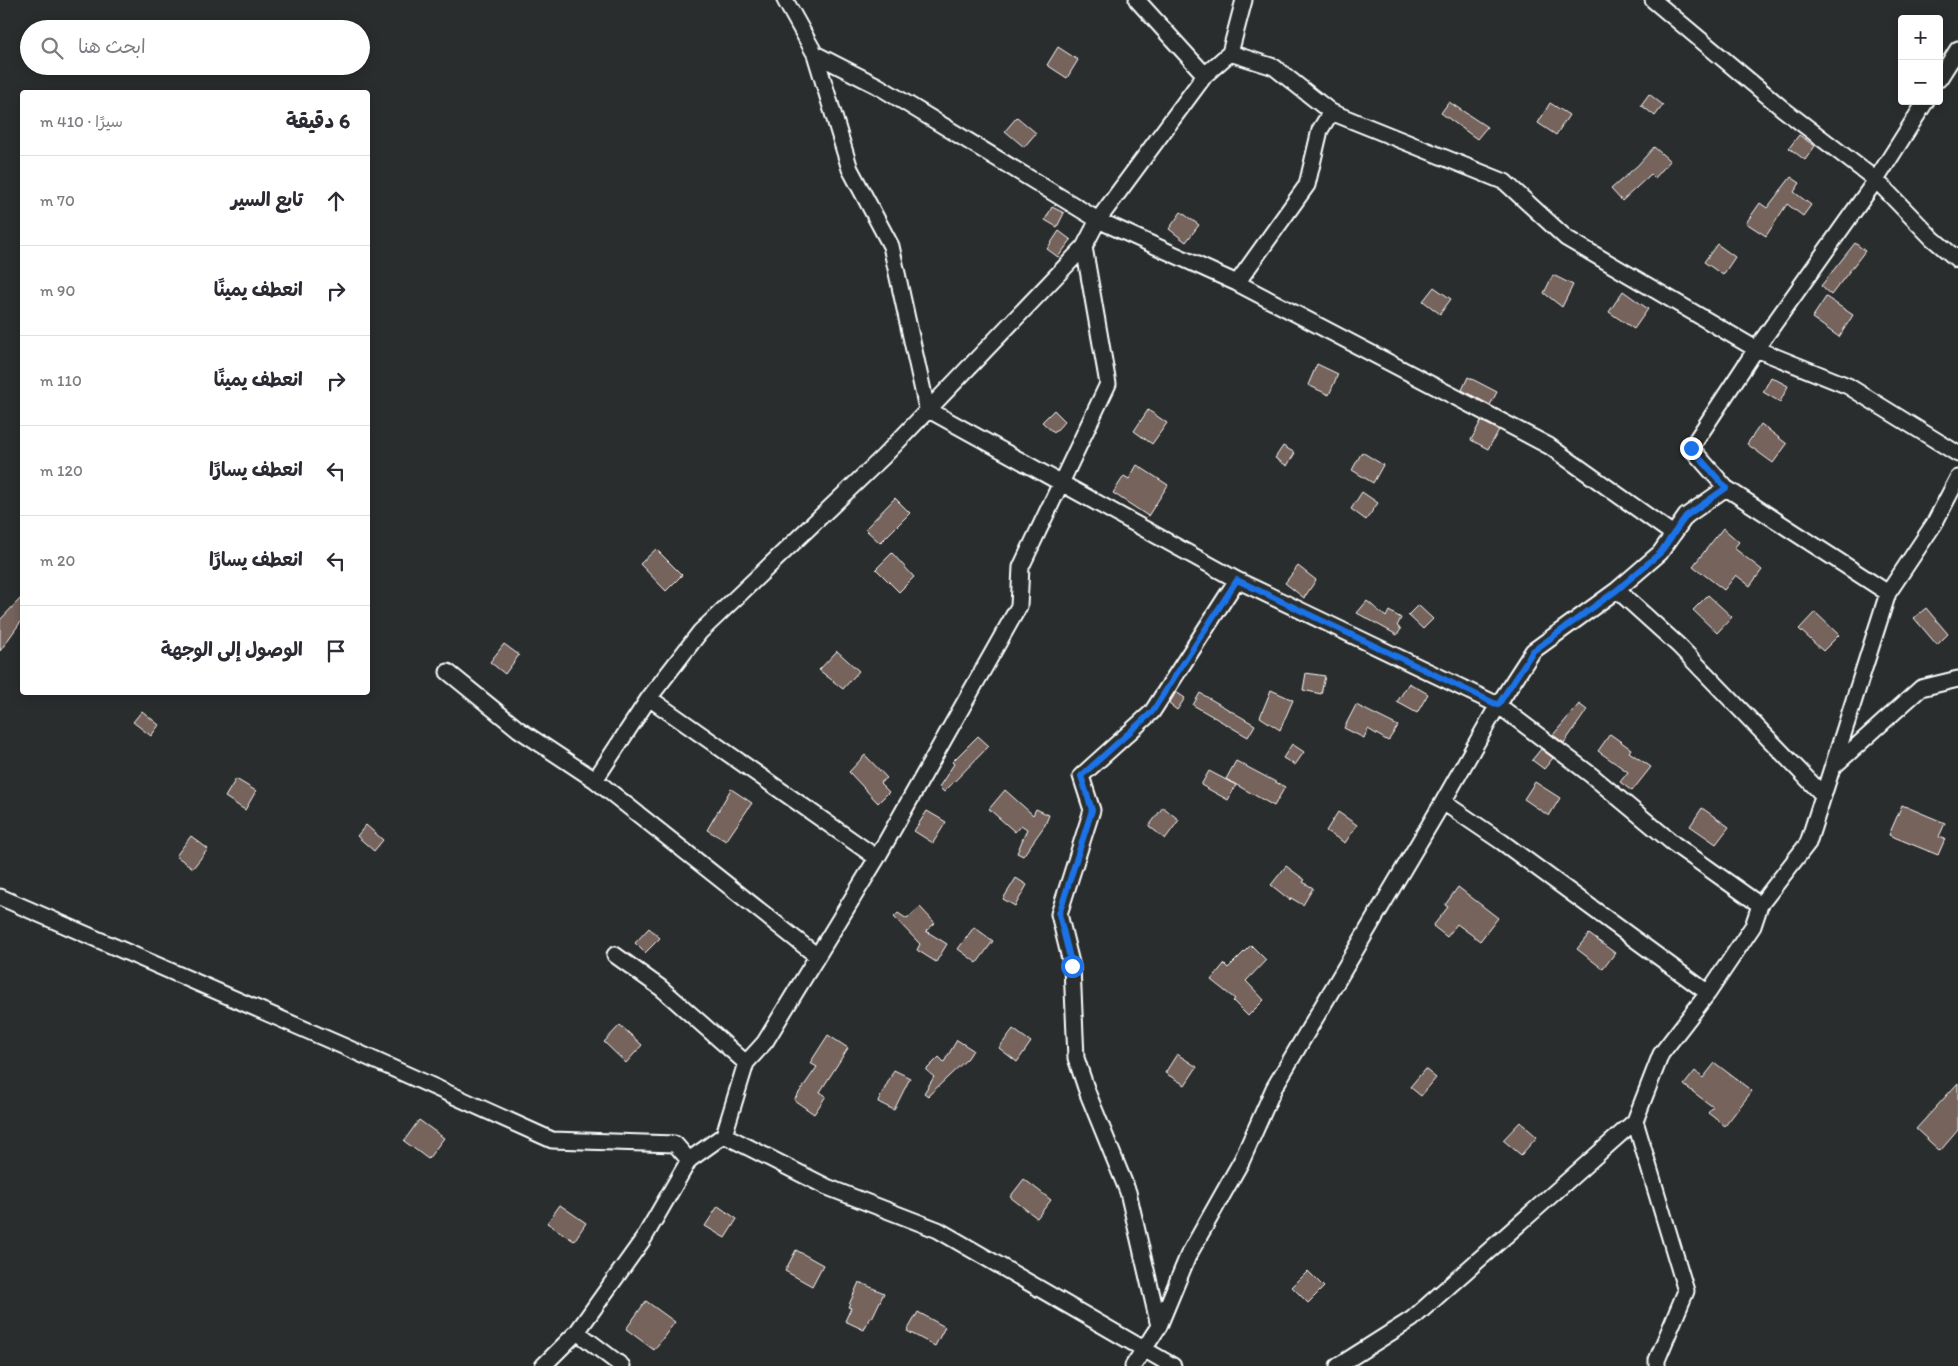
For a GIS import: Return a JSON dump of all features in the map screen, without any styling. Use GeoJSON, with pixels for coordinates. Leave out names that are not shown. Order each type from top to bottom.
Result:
{"type":"FeatureCollection","features":[{"type":"Feature","properties":{"kind":"street"},"geometry":{"type":"LineString","coordinates":[[785,0],[815,54],[850,169],[891,246],[927,409],[1237,580],[1498,705],[1591,775],[1674,844],[1760,905]]}},
{"type":"Feature","properties":{"kind":"street"},"geometry":{"type":"LineString","coordinates":[[1137,0],[1205,76]]}},
{"type":"Feature","properties":{"kind":"street"},"geometry":{"type":"LineString","coordinates":[[595,780],[649,698],[700,632],[883,457],[1084,247],[1098,220],[1205,76],[1230,53],[1244,0]]}},
{"type":"Feature","properties":{"kind":"street"},"geometry":{"type":"LineString","coordinates":[[1653,0],[1783,109],[1876,180],[1932,238],[1958,260]]}},
{"type":"Feature","properties":{"kind":"street"},"geometry":{"type":"LineString","coordinates":[[1943,73],[1958,49]]}},
{"type":"Feature","properties":{"kind":"street"},"geometry":{"type":"LineString","coordinates":[[1230,53],[1274,67],[1331,112],[1505,182],[1566,238],[1756,349],[1848,386],[1958,454]]}},
{"type":"Feature","properties":{"kind":"street"},"geometry":{"type":"LineString","coordinates":[[815,54],[878,86],[1098,220],[1237,283],[1549,446],[1673,534]]}},
{"type":"Feature","properties":{"kind":"street"},"geometry":{"type":"LineString","coordinates":[[1888,593],[1726,488],[1691,448],[1756,349],[1876,180],[1923,105]]}},
{"type":"Feature","properties":{"kind":"street"},"geometry":{"type":"LineString","coordinates":[[1237,283],[1307,184],[1320,130],[1331,112]]}},
{"type":"Feature","properties":{"kind":"street"},"geometry":{"type":"LineString","coordinates":[[543,1366],[576,1332],[644,1238],[689,1160],[724,1134],[746,1063],[765,1042],[877,858],[1019,606],[1021,567],[1108,384],[1084,247]]}},
{"type":"Feature","properties":{"kind":"street"},"geometry":{"type":"LineString","coordinates":[[1338,1366],[1412,1320],[1635,1121],[1661,1054],[1708,993],[1753,926],[1760,905],[1808,843],[1888,593],[1934,524],[1958,478]]}},
{"type":"Feature","properties":{"kind":"street"},"geometry":{"type":"LineString","coordinates":[[1133,1366],[1142,1349],[1159,1326],[1188,1256],[1242,1160],[1274,1088],[1498,705],[1533,651],[1617,590],[1660,553],[1686,516],[1726,488]]}},
{"type":"Feature","properties":{"kind":"street"},"geometry":{"type":"LineString","coordinates":[[1159,1326],[1128,1192],[1088,1094],[1076,1058],[1072,966],[1059,914],[1092,810],[1081,776],[1152,712],[1237,580]]}},
{"type":"Feature","properties":{"kind":"street"},"geometry":{"type":"LineString","coordinates":[[1617,590],[1679,646],[1823,795]]}},
{"type":"Feature","properties":{"kind":"street"},"geometry":{"type":"LineString","coordinates":[[448,672],[518,729],[595,780],[817,956]]}},
{"type":"Feature","properties":{"kind":"street"},"geometry":{"type":"LineString","coordinates":[[1832,768],[1921,688],[1958,679]]}},
{"type":"Feature","properties":{"kind":"street"},"geometry":{"type":"LineString","coordinates":[[649,698],[877,858]]}},
{"type":"Feature","properties":{"kind":"street"},"geometry":{"type":"LineString","coordinates":[[1443,802],[1502,842],[1708,993]]}},
{"type":"Feature","properties":{"kind":"street"},"geometry":{"type":"LineString","coordinates":[[0,897],[343,1046],[552,1140],[675,1144],[689,1160]]}},
{"type":"Feature","properties":{"kind":"street"},"geometry":{"type":"LineString","coordinates":[[615,955],[661,988],[746,1063]]}},
{"type":"Feature","properties":{"kind":"street"},"geometry":{"type":"LineString","coordinates":[[1635,1121],[1686,1291],[1656,1366]]}},
{"type":"Feature","properties":{"kind":"street"},"geometry":{"type":"LineString","coordinates":[[724,1134],[827,1187],[938,1230],[1173,1366]]}},
{"type":"Feature","properties":{"kind":"street"},"geometry":{"type":"LineString","coordinates":[[576,1332],[622,1366]]}},
{"type":"Feature","properties":{"kind":"building"},"geometry":{"type":"Polygon","coordinates":[[[1058,47],[1078,60],[1067,78],[1047,65],[1058,47]]]}},
{"type":"Feature","properties":{"kind":"building"},"geometry":{"type":"Polygon","coordinates":[[[1649,94],[1663,105],[1655,116],[1641,105],[1649,94]]]}},
{"type":"Feature","properties":{"kind":"building"},"geometry":{"type":"Polygon","coordinates":[[[1449,102],[1487,127],[1477,139],[1441,113],[1449,102]]]}},
{"type":"Feature","properties":{"kind":"building"},"geometry":{"type":"Polygon","coordinates":[[[1550,103],[1569,115],[1556,135],[1538,123],[1550,103]]]}},
{"type":"Feature","properties":{"kind":"building"},"geometry":{"type":"Polygon","coordinates":[[[1017,117],[1036,133],[1024,147],[1005,131],[1017,117]]]}},
{"type":"Feature","properties":{"kind":"building"},"geometry":{"type":"Polygon","coordinates":[[[1799,135],[1815,146],[1805,160],[1789,148],[1799,135]]]}},
{"type":"Feature","properties":{"kind":"building"},"geometry":{"type":"Polygon","coordinates":[[[1654,147],[1670,161],[1655,178],[1651,174],[1622,201],[1611,189],[1638,165],[1654,147]]]}},
{"type":"Feature","properties":{"kind":"building"},"geometry":{"type":"Polygon","coordinates":[[[1791,177],[1800,183],[1794,192],[1811,205],[1803,216],[1787,204],[1766,236],[1746,223],[1760,203],[1767,208],[1791,177]]]}},
{"type":"Feature","properties":{"kind":"building"},"geometry":{"type":"Polygon","coordinates":[[[1052,207],[1064,213],[1057,227],[1045,220],[1052,207]]]}},
{"type":"Feature","properties":{"kind":"building"},"geometry":{"type":"Polygon","coordinates":[[[1181,212],[1199,225],[1186,242],[1169,229],[1181,212]]]}},
{"type":"Feature","properties":{"kind":"building"},"geometry":{"type":"Polygon","coordinates":[[[1059,231],[1071,240],[1058,257],[1047,249],[1059,231]]]}},
{"type":"Feature","properties":{"kind":"building"},"geometry":{"type":"Polygon","coordinates":[[[1855,243],[1865,251],[1831,295],[1821,286],[1855,243]]]}},
{"type":"Feature","properties":{"kind":"building"},"geometry":{"type":"Polygon","coordinates":[[[1717,244],[1735,257],[1723,275],[1704,262],[1717,244]]]}},
{"type":"Feature","properties":{"kind":"building"},"geometry":{"type":"Polygon","coordinates":[[[1553,275],[1573,285],[1562,307],[1544,293],[1553,275]]]}},
{"type":"Feature","properties":{"kind":"building"},"geometry":{"type":"Polygon","coordinates":[[[1434,287],[1451,299],[1440,314],[1423,301],[1434,287]]]}},
{"type":"Feature","properties":{"kind":"building"},"geometry":{"type":"Polygon","coordinates":[[[1623,291],[1648,309],[1634,329],[1609,312],[1623,291]]]}},
{"type":"Feature","properties":{"kind":"building"},"geometry":{"type":"Polygon","coordinates":[[[1826,297],[1853,315],[1839,337],[1812,318],[1826,297]]]}},
{"type":"Feature","properties":{"kind":"building"},"geometry":{"type":"Polygon","coordinates":[[[1317,364],[1338,374],[1329,395],[1308,385],[1317,364]]]}},
{"type":"Feature","properties":{"kind":"building"},"geometry":{"type":"Polygon","coordinates":[[[1468,377],[1497,392],[1490,405],[1462,390],[1468,377]]]}},
{"type":"Feature","properties":{"kind":"building"},"geometry":{"type":"Polygon","coordinates":[[[1771,377],[1788,386],[1780,402],[1763,392],[1771,377]]]}},
{"type":"Feature","properties":{"kind":"building"},"geometry":{"type":"Polygon","coordinates":[[[1054,410],[1065,421],[1054,433],[1042,422],[1054,410]]]}},
{"type":"Feature","properties":{"kind":"building"},"geometry":{"type":"Polygon","coordinates":[[[1148,410],[1167,423],[1152,444],[1134,431],[1148,410]]]}},
{"type":"Feature","properties":{"kind":"building"},"geometry":{"type":"Polygon","coordinates":[[[1481,421],[1499,430],[1488,449],[1471,440],[1481,421]]]}},
{"type":"Feature","properties":{"kind":"building"},"geometry":{"type":"Polygon","coordinates":[[[1761,424],[1787,444],[1773,463],[1747,444],[1761,424]]]}},
{"type":"Feature","properties":{"kind":"building"},"geometry":{"type":"Polygon","coordinates":[[[1283,446],[1295,453],[1287,466],[1275,458],[1283,446]]]}},
{"type":"Feature","properties":{"kind":"building"},"geometry":{"type":"Polygon","coordinates":[[[1362,452],[1383,465],[1373,483],[1352,470],[1362,452]]]}},
{"type":"Feature","properties":{"kind":"building"},"geometry":{"type":"Polygon","coordinates":[[[1137,465],[1168,485],[1148,516],[1113,493],[1124,476],[1129,479],[1137,465]]]}},
{"type":"Feature","properties":{"kind":"building"},"geometry":{"type":"Polygon","coordinates":[[[1362,492],[1378,503],[1366,520],[1351,509],[1362,492]]]}},
{"type":"Feature","properties":{"kind":"building"},"geometry":{"type":"Polygon","coordinates":[[[895,498],[910,513],[880,543],[865,529],[895,498]]]}},
{"type":"Feature","properties":{"kind":"building"},"geometry":{"type":"Polygon","coordinates":[[[1723,528],[1739,542],[1734,548],[1762,570],[1750,586],[1736,575],[1724,590],[1693,566],[1723,528]]]}},
{"type":"Feature","properties":{"kind":"building"},"geometry":{"type":"Polygon","coordinates":[[[656,549],[682,575],[666,591],[640,564],[656,549]]]}},
{"type":"Feature","properties":{"kind":"building"},"geometry":{"type":"Polygon","coordinates":[[[892,553],[914,577],[899,592],[876,569],[892,553]]]}},
{"type":"Feature","properties":{"kind":"building"},"geometry":{"type":"Polygon","coordinates":[[[1298,566],[1316,580],[1304,598],[1285,583],[1298,566]]]}},
{"type":"Feature","properties":{"kind":"building"},"geometry":{"type":"Polygon","coordinates":[[[1708,595],[1732,617],[1717,633],[1693,610],[1708,595]]]}},
{"type":"Feature","properties":{"kind":"building"},"geometry":{"type":"Polygon","coordinates":[[[20,599],[20,623],[0,651],[0,620],[20,599]]]}},
{"type":"Feature","properties":{"kind":"building"},"geometry":{"type":"Polygon","coordinates":[[[1367,601],[1386,617],[1389,611],[1401,618],[1397,626],[1401,629],[1397,635],[1357,613],[1367,601]]]}},
{"type":"Feature","properties":{"kind":"building"},"geometry":{"type":"Polygon","coordinates":[[[1418,605],[1433,619],[1423,629],[1408,615],[1418,605]]]}},
{"type":"Feature","properties":{"kind":"building"},"geometry":{"type":"Polygon","coordinates":[[[1926,608],[1948,634],[1937,645],[1914,618],[1926,608]]]}},
{"type":"Feature","properties":{"kind":"building"},"geometry":{"type":"Polygon","coordinates":[[[1815,612],[1839,635],[1823,651],[1799,629],[1815,612]]]}},
{"type":"Feature","properties":{"kind":"building"},"geometry":{"type":"Polygon","coordinates":[[[504,644],[519,655],[505,674],[490,662],[504,644]]]}},
{"type":"Feature","properties":{"kind":"building"},"geometry":{"type":"Polygon","coordinates":[[[837,651],[859,671],[843,689],[819,670],[837,651]]]}},
{"type":"Feature","properties":{"kind":"building"},"geometry":{"type":"Polygon","coordinates":[[[1306,673],[1325,676],[1321,694],[1303,690],[1306,673]]]}},
{"type":"Feature","properties":{"kind":"building"},"geometry":{"type":"Polygon","coordinates":[[[1409,683],[1428,694],[1417,713],[1397,702],[1409,683]]]}},
{"type":"Feature","properties":{"kind":"building"},"geometry":{"type":"Polygon","coordinates":[[[1271,690],[1293,700],[1280,730],[1260,717],[1271,690]]]}},
{"type":"Feature","properties":{"kind":"building"},"geometry":{"type":"Polygon","coordinates":[[[1176,692],[1185,698],[1177,710],[1169,704],[1176,692]]]}},
{"type":"Feature","properties":{"kind":"building"},"geometry":{"type":"Polygon","coordinates":[[[1200,693],[1255,725],[1248,737],[1193,705],[1200,693]]]}},
{"type":"Feature","properties":{"kind":"building"},"geometry":{"type":"Polygon","coordinates":[[[1579,704],[1587,710],[1564,743],[1553,735],[1579,704]]]}},
{"type":"Feature","properties":{"kind":"building"},"geometry":{"type":"Polygon","coordinates":[[[1356,705],[1398,726],[1388,741],[1368,729],[1364,738],[1344,728],[1356,705]]]}},
{"type":"Feature","properties":{"kind":"building"},"geometry":{"type":"Polygon","coordinates":[[[142,711],[159,725],[151,736],[133,722],[142,711]]]}},
{"type":"Feature","properties":{"kind":"building"},"geometry":{"type":"Polygon","coordinates":[[[1610,734],[1631,749],[1629,752],[1651,767],[1632,791],[1620,782],[1628,772],[1598,751],[1610,734]]]}},
{"type":"Feature","properties":{"kind":"building"},"geometry":{"type":"Polygon","coordinates":[[[978,736],[989,746],[944,792],[939,787],[954,764],[952,762],[978,736]]]}},
{"type":"Feature","properties":{"kind":"building"},"geometry":{"type":"Polygon","coordinates":[[[1292,744],[1304,752],[1295,765],[1283,758],[1292,744]]]}},
{"type":"Feature","properties":{"kind":"building"},"geometry":{"type":"Polygon","coordinates":[[[1541,749],[1553,758],[1544,769],[1532,760],[1541,749]]]}},
{"type":"Feature","properties":{"kind":"building"},"geometry":{"type":"Polygon","coordinates":[[[865,755],[887,778],[880,783],[889,792],[878,803],[849,772],[865,755]]]}},
{"type":"Feature","properties":{"kind":"building"},"geometry":{"type":"Polygon","coordinates":[[[1236,761],[1285,787],[1274,806],[1226,779],[1236,761]]]}},
{"type":"Feature","properties":{"kind":"building"},"geometry":{"type":"Polygon","coordinates":[[[1209,771],[1236,785],[1228,800],[1201,785],[1209,771]]]}},
{"type":"Feature","properties":{"kind":"building"},"geometry":{"type":"Polygon","coordinates":[[[236,779],[256,791],[245,810],[225,797],[236,779]]]}},
{"type":"Feature","properties":{"kind":"building"},"geometry":{"type":"Polygon","coordinates":[[[1535,782],[1560,798],[1549,816],[1524,799],[1535,782]]]}},
{"type":"Feature","properties":{"kind":"building"},"geometry":{"type":"Polygon","coordinates":[[[731,789],[752,803],[726,841],[707,830],[731,789]]]}},
{"type":"Feature","properties":{"kind":"building"},"geometry":{"type":"Polygon","coordinates":[[[1005,790],[1033,815],[1036,809],[1049,815],[1045,825],[1023,856],[1017,853],[1027,829],[1021,825],[1015,832],[989,809],[1005,790]]]}},
{"type":"Feature","properties":{"kind":"building"},"geometry":{"type":"Polygon","coordinates":[[[1902,805],[1945,823],[1939,837],[1945,839],[1938,855],[1889,835],[1902,805]]]}},
{"type":"Feature","properties":{"kind":"building"},"geometry":{"type":"Polygon","coordinates":[[[1163,807],[1179,820],[1165,839],[1149,826],[1163,807]]]}},
{"type":"Feature","properties":{"kind":"building"},"geometry":{"type":"Polygon","coordinates":[[[1702,808],[1729,827],[1716,844],[1690,826],[1702,808]]]}},
{"type":"Feature","properties":{"kind":"building"},"geometry":{"type":"Polygon","coordinates":[[[927,811],[946,822],[933,843],[914,831],[927,811]]]}},
{"type":"Feature","properties":{"kind":"building"},"geometry":{"type":"Polygon","coordinates":[[[1338,812],[1357,825],[1345,843],[1326,831],[1338,812]]]}},
{"type":"Feature","properties":{"kind":"building"},"geometry":{"type":"Polygon","coordinates":[[[366,825],[383,840],[374,851],[357,836],[366,825]]]}},
{"type":"Feature","properties":{"kind":"building"},"geometry":{"type":"Polygon","coordinates":[[[191,836],[208,849],[193,868],[176,856],[191,836]]]}},
{"type":"Feature","properties":{"kind":"building"},"geometry":{"type":"Polygon","coordinates":[[[1286,866],[1305,880],[1303,882],[1313,888],[1303,905],[1291,898],[1290,900],[1271,885],[1286,866]]]}},
{"type":"Feature","properties":{"kind":"building"},"geometry":{"type":"Polygon","coordinates":[[[1016,878],[1027,885],[1015,906],[1003,899],[1016,878]]]}},
{"type":"Feature","properties":{"kind":"building"},"geometry":{"type":"Polygon","coordinates":[[[1458,887],[1498,918],[1480,941],[1457,924],[1447,937],[1433,926],[1448,907],[1445,905],[1458,887]]]}},
{"type":"Feature","properties":{"kind":"building"},"geometry":{"type":"Polygon","coordinates":[[[920,907],[935,923],[926,931],[947,944],[936,962],[917,950],[920,944],[894,917],[898,913],[907,919],[920,907]]]}},
{"type":"Feature","properties":{"kind":"building"},"geometry":{"type":"Polygon","coordinates":[[[974,927],[993,941],[977,963],[958,949],[974,927]]]}},
{"type":"Feature","properties":{"kind":"building"},"geometry":{"type":"Polygon","coordinates":[[[649,928],[660,938],[645,953],[635,943],[649,928]]]}},
{"type":"Feature","properties":{"kind":"building"},"geometry":{"type":"Polygon","coordinates":[[[1589,934],[1615,953],[1603,969],[1577,949],[1589,934]]]}},
{"type":"Feature","properties":{"kind":"building"},"geometry":{"type":"Polygon","coordinates":[[[1251,945],[1266,960],[1246,981],[1264,1000],[1248,1016],[1233,1001],[1235,999],[1211,980],[1224,964],[1228,968],[1251,945]]]}},
{"type":"Feature","properties":{"kind":"building"},"geometry":{"type":"Polygon","coordinates":[[[620,1025],[642,1045],[626,1063],[604,1042],[620,1025]]]}},
{"type":"Feature","properties":{"kind":"building"},"geometry":{"type":"Polygon","coordinates":[[[1013,1029],[1031,1042],[1017,1062],[999,1048],[1013,1029]]]}},
{"type":"Feature","properties":{"kind":"building"},"geometry":{"type":"Polygon","coordinates":[[[828,1035],[848,1048],[820,1092],[826,1096],[814,1114],[794,1100],[817,1067],[810,1063],[828,1035]]]}},
{"type":"Feature","properties":{"kind":"building"},"geometry":{"type":"Polygon","coordinates":[[[957,1040],[973,1050],[968,1058],[928,1096],[924,1093],[934,1077],[926,1070],[939,1057],[944,1062],[957,1040]]]}},
{"type":"Feature","properties":{"kind":"building"},"geometry":{"type":"Polygon","coordinates":[[[1177,1054],[1197,1067],[1185,1085],[1165,1073],[1177,1054]]]}},
{"type":"Feature","properties":{"kind":"building"},"geometry":{"type":"Polygon","coordinates":[[[1715,1063],[1752,1091],[1725,1126],[1708,1113],[1713,1107],[1684,1085],[1695,1071],[1703,1078],[1715,1063]]]}},
{"type":"Feature","properties":{"kind":"building"},"geometry":{"type":"Polygon","coordinates":[[[1425,1069],[1436,1078],[1421,1096],[1410,1087],[1425,1069]]]}},
{"type":"Feature","properties":{"kind":"building"},"geometry":{"type":"Polygon","coordinates":[[[894,1070],[910,1078],[894,1110],[878,1102],[894,1070]]]}},
{"type":"Feature","properties":{"kind":"building"},"geometry":{"type":"Polygon","coordinates":[[[1958,1083],[1958,1130],[1940,1151],[1916,1129],[1958,1083]]]}},
{"type":"Feature","properties":{"kind":"building"},"geometry":{"type":"Polygon","coordinates":[[[419,1120],[444,1138],[428,1159],[404,1141],[419,1120]]]}},
{"type":"Feature","properties":{"kind":"building"},"geometry":{"type":"Polygon","coordinates":[[[1520,1122],[1537,1137],[1521,1155],[1503,1140],[1520,1122]]]}},
{"type":"Feature","properties":{"kind":"building"},"geometry":{"type":"Polygon","coordinates":[[[1024,1179],[1051,1200],[1037,1218],[1010,1197],[1024,1179]]]}},
{"type":"Feature","properties":{"kind":"building"},"geometry":{"type":"Polygon","coordinates":[[[560,1205],[586,1223],[574,1241],[547,1223],[560,1205]]]}},
{"type":"Feature","properties":{"kind":"building"},"geometry":{"type":"Polygon","coordinates":[[[718,1206],[737,1219],[725,1238],[705,1226],[718,1206]]]}},
{"type":"Feature","properties":{"kind":"building"},"geometry":{"type":"Polygon","coordinates":[[[796,1250],[823,1265],[812,1286],[785,1271],[796,1250]]]}},
{"type":"Feature","properties":{"kind":"building"},"geometry":{"type":"Polygon","coordinates":[[[1308,1271],[1324,1287],[1308,1303],[1292,1287],[1308,1271]]]}},
{"type":"Feature","properties":{"kind":"building"},"geometry":{"type":"Polygon","coordinates":[[[859,1282],[884,1293],[864,1330],[845,1321],[851,1308],[848,1307],[859,1282]]]}},
{"type":"Feature","properties":{"kind":"building"},"geometry":{"type":"Polygon","coordinates":[[[646,1301],[675,1322],[654,1350],[626,1329],[646,1301]]]}},
{"type":"Feature","properties":{"kind":"building"},"geometry":{"type":"Polygon","coordinates":[[[918,1312],[945,1327],[935,1346],[907,1331],[918,1312]]]}},
{"type":"Feature","properties":{"kind":"route"},"geometry":{"type":"LineString","coordinates":[[1072,966],[1059,914],[1092,810],[1081,776],[1152,712],[1237,580],[1498,705],[1533,651],[1617,590],[1660,553],[1686,516],[1726,488],[1691,448]]}}]}
